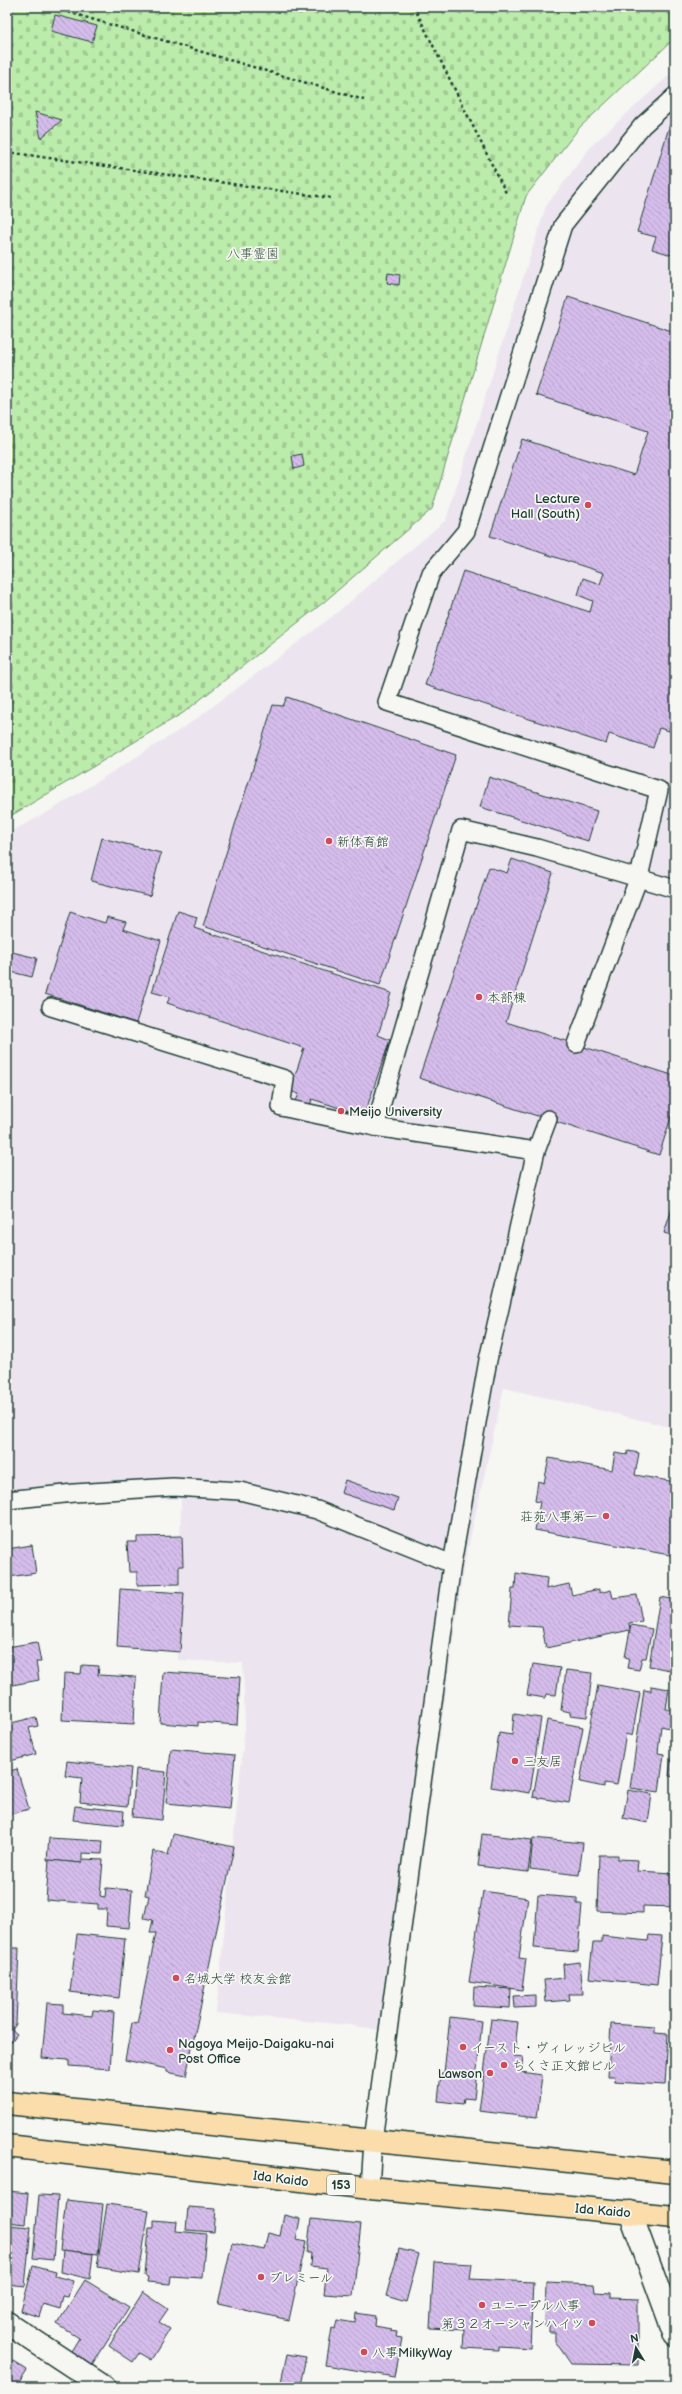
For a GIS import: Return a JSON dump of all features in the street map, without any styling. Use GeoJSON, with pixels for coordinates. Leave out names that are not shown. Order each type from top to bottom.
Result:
{"type":"FeatureCollection","features":[{"type":"Feature","properties":{"kind":"highway"},"geometry":{"type":"LineString","coordinates":[[7,2103],[675,2172]]}},
{"type":"Feature","properties":{"kind":"highway","name":"Ida Kaido"},"geometry":{"type":"LineString","coordinates":[[7,2146],[370,2188],[675,2217]]}},
{"type":"Feature","properties":{"kind":"street"},"geometry":{"type":"LineString","coordinates":[[630,2212],[675,2334]]}},
{"type":"Feature","properties":{"kind":"street"},"geometry":{"type":"LineString","coordinates":[[7,2324],[104,2387]]}},
{"type":"Feature","properties":{"kind":"lane"},"geometry":{"type":"LineString","coordinates":[[576,1044],[639,877],[659,790],[387,702],[431,573],[466,531],[563,226],[642,126],[675,96]]}},
{"type":"Feature","properties":{"kind":"lane"},"geometry":{"type":"LineString","coordinates":[[375,1127],[461,830],[537,848],[639,877],[675,889]]}},
{"type":"Feature","properties":{"kind":"lane"},"geometry":{"type":"LineString","coordinates":[[51,1006],[285,1079],[281,1107],[375,1127],[536,1151]]}},
{"type":"Feature","properties":{"kind":"lane"},"geometry":{"type":"LineString","coordinates":[[370,2188],[373,2140],[452,1564],[488,1360],[536,1151],[548,1119]]}},
{"type":"Feature","properties":{"kind":"lane"},"geometry":{"type":"LineString","coordinates":[[7,1500],[74,1493],[173,1488],[240,1491],[317,1510],[452,1564]]}},
{"type":"Feature","properties":{"kind":"path"},"geometry":{"type":"LineString","coordinates":[[51,7],[364,100]]}},
{"type":"Feature","properties":{"kind":"path"},"geometry":{"type":"LineString","coordinates":[[414,7],[506,192]]}},
{"type":"Feature","properties":{"kind":"path"},"geometry":{"type":"LineString","coordinates":[[7,152],[331,198]]}},
{"type":"Feature","properties":{"kind":"shaded area","name":"Meijo University"},"geometry":{"type":"Polygon","coordinates":[[[675,70],[675,1428],[504,1388],[463,1570],[398,2033],[348,2025],[216,2013],[245,1727],[243,1663],[178,1660],[181,1499],[75,1500],[7,1509],[7,834],[55,808],[192,722],[333,616],[446,520],[546,206],[592,145],[675,70]]]}},
{"type":"Feature","properties":{"kind":"green space","name":"八事霊園"},"geometry":{"type":"Polygon","coordinates":[[[7,7],[675,7],[675,38],[579,128],[526,196],[432,509],[324,602],[183,713],[7,818],[7,7]]]}},
{"type":"Feature","properties":{"kind":"building"},"geometry":{"type":"Polygon","coordinates":[[[55,15],[97,26],[92,42],[51,31],[55,15]]]}},
{"type":"Feature","properties":{"kind":"building"},"geometry":{"type":"Polygon","coordinates":[[[35,112],[62,120],[41,138],[35,112]]]}},
{"type":"Feature","properties":{"kind":"building"},"geometry":{"type":"Polygon","coordinates":[[[670,124],[675,126],[675,256],[652,249],[656,237],[637,232],[670,124]]]}},
{"type":"Feature","properties":{"kind":"building"},"geometry":{"type":"Polygon","coordinates":[[[388,273],[400,275],[399,285],[387,283],[388,273]]]}},
{"type":"Feature","properties":{"kind":"building","name":"Lecture Hall (South)"},"geometry":{"type":"Polygon","coordinates":[[[568,297],[675,332],[675,711],[669,731],[659,728],[653,748],[609,734],[606,744],[425,685],[463,571],[590,612],[593,601],[578,595],[583,578],[600,584],[604,573],[490,536],[522,439],[634,475],[648,431],[536,395],[568,297]]]}},
{"type":"Feature","properties":{"kind":"building"},"geometry":{"type":"Polygon","coordinates":[[[302,454],[304,466],[294,469],[292,456],[302,454]]]}},
{"type":"Feature","properties":{"kind":"building","name":"新体育館"},"geometry":{"type":"Polygon","coordinates":[[[287,697],[456,755],[380,985],[203,926],[273,705],[283,706],[287,697]]]}},
{"type":"Feature","properties":{"kind":"building"},"geometry":{"type":"Polygon","coordinates":[[[675,711],[675,729],[670,727],[675,711]]]}},
{"type":"Feature","properties":{"kind":"building"},"geometry":{"type":"Polygon","coordinates":[[[489,777],[597,811],[588,841],[480,807],[489,777]]]}},
{"type":"Feature","properties":{"kind":"building"},"geometry":{"type":"Polygon","coordinates":[[[102,838],[161,853],[150,896],[91,881],[102,838]]]}},
{"type":"Feature","properties":{"kind":"building","name":"本部棟"},"geometry":{"type":"Polygon","coordinates":[[[512,859],[553,873],[506,1022],[675,1076],[675,1105],[659,1155],[419,1078],[489,867],[507,873],[512,859]]]}},
{"type":"Feature","properties":{"kind":"building"},"geometry":{"type":"Polygon","coordinates":[[[178,911],[197,917],[194,928],[391,993],[378,1035],[390,1040],[364,1116],[312,1099],[310,1106],[296,1101],[299,1094],[290,1091],[304,1048],[167,1003],[170,997],[152,992],[178,911]]]}},
{"type":"Feature","properties":{"kind":"building"},"geometry":{"type":"Polygon","coordinates":[[[70,912],[105,923],[107,917],[126,922],[123,929],[161,941],[136,1023],[45,994],[70,912]]]}},
{"type":"Feature","properties":{"kind":"building"},"geometry":{"type":"Polygon","coordinates":[[[12,952],[37,958],[32,977],[7,971],[12,952]]]}},
{"type":"Feature","properties":{"kind":"building"},"geometry":{"type":"Polygon","coordinates":[[[675,1200],[675,1236],[664,1233],[675,1200]]]}},
{"type":"Feature","properties":{"kind":"building","name":"荘苑八事第一"},"geometry":{"type":"Polygon","coordinates":[[[628,1451],[639,1453],[635,1475],[675,1482],[675,1556],[535,1530],[540,1502],[535,1501],[538,1481],[544,1483],[549,1458],[612,1470],[615,1453],[627,1455],[628,1451]]]}},
{"type":"Feature","properties":{"kind":"building"},"geometry":{"type":"Polygon","coordinates":[[[345,1480],[398,1498],[394,1510],[341,1493],[345,1480]]]}},
{"type":"Feature","properties":{"kind":"building"},"geometry":{"type":"Polygon","coordinates":[[[182,1536],[183,1566],[179,1566],[179,1584],[137,1585],[137,1572],[129,1572],[127,1542],[137,1542],[137,1537],[182,1536]]]}},
{"type":"Feature","properties":{"kind":"building"},"geometry":{"type":"Polygon","coordinates":[[[32,1545],[36,1573],[9,1577],[7,1549],[32,1545]]]}},
{"type":"Feature","properties":{"kind":"building"},"geometry":{"type":"Polygon","coordinates":[[[516,1573],[547,1578],[546,1589],[569,1584],[572,1595],[599,1589],[599,1593],[611,1590],[613,1598],[637,1595],[642,1621],[629,1623],[630,1630],[546,1648],[542,1627],[509,1625],[512,1589],[515,1589],[516,1573]]]}},
{"type":"Feature","properties":{"kind":"building"},"geometry":{"type":"Polygon","coordinates":[[[120,1589],[184,1593],[180,1652],[117,1647],[120,1589]]]}},
{"type":"Feature","properties":{"kind":"building"},"geometry":{"type":"Polygon","coordinates":[[[660,1597],[675,1600],[675,1671],[649,1666],[660,1597]]]}},
{"type":"Feature","properties":{"kind":"building"},"geometry":{"type":"Polygon","coordinates":[[[631,1625],[652,1629],[646,1658],[642,1658],[639,1670],[627,1668],[629,1658],[625,1657],[631,1625]]]}},
{"type":"Feature","properties":{"kind":"building"},"geometry":{"type":"Polygon","coordinates":[[[37,1642],[41,1662],[36,1662],[39,1680],[7,1686],[7,1647],[37,1642]]]}},
{"type":"Feature","properties":{"kind":"building"},"geometry":{"type":"Polygon","coordinates":[[[533,1664],[560,1668],[556,1695],[546,1694],[545,1698],[527,1695],[533,1664]]]}},
{"type":"Feature","properties":{"kind":"building"},"geometry":{"type":"Polygon","coordinates":[[[82,1665],[99,1666],[98,1675],[136,1677],[134,1724],[62,1720],[64,1673],[81,1674],[82,1665]]]}},
{"type":"Feature","properties":{"kind":"building"},"geometry":{"type":"Polygon","coordinates":[[[566,1670],[592,1673],[587,1717],[570,1715],[570,1712],[561,1710],[566,1670]]]}},
{"type":"Feature","properties":{"kind":"building"},"geometry":{"type":"Polygon","coordinates":[[[163,1672],[240,1677],[237,1725],[198,1722],[198,1726],[160,1723],[163,1672]]]}},
{"type":"Feature","properties":{"kind":"building"},"geometry":{"type":"Polygon","coordinates":[[[598,1685],[640,1693],[632,1736],[626,1734],[617,1785],[604,1783],[604,1787],[580,1782],[598,1685]]]}},
{"type":"Feature","properties":{"kind":"building"},"geometry":{"type":"Polygon","coordinates":[[[651,1686],[669,1689],[666,1709],[675,1710],[674,1729],[661,1726],[658,1753],[664,1754],[659,1792],[630,1788],[644,1690],[651,1691],[651,1686]]]}},
{"type":"Feature","properties":{"kind":"building","name":"三友居"},"geometry":{"type":"Polygon","coordinates":[[[514,1714],[541,1718],[530,1793],[491,1787],[499,1733],[512,1735],[514,1714]]]}},
{"type":"Feature","properties":{"kind":"building"},"geometry":{"type":"Polygon","coordinates":[[[36,1717],[38,1726],[29,1728],[36,1754],[7,1762],[7,1724],[36,1717]]]}},
{"type":"Feature","properties":{"kind":"building"},"geometry":{"type":"Polygon","coordinates":[[[547,1720],[583,1727],[569,1803],[533,1797],[547,1720]]]}},
{"type":"Feature","properties":{"kind":"building"},"geometry":{"type":"Polygon","coordinates":[[[675,1725],[675,1777],[669,1776],[675,1725]]]}},
{"type":"Feature","properties":{"kind":"building"},"geometry":{"type":"Polygon","coordinates":[[[171,1749],[235,1755],[230,1809],[166,1803],[171,1749]]]}},
{"type":"Feature","properties":{"kind":"building"},"geometry":{"type":"Polygon","coordinates":[[[67,1761],[131,1768],[127,1807],[80,1802],[82,1778],[65,1776],[67,1761]]]}},
{"type":"Feature","properties":{"kind":"building"},"geometry":{"type":"Polygon","coordinates":[[[17,1769],[29,1809],[8,1815],[10,1821],[7,1822],[7,1772],[17,1769]]]}},
{"type":"Feature","properties":{"kind":"building"},"geometry":{"type":"Polygon","coordinates":[[[136,1769],[166,1772],[162,1820],[132,1817],[136,1769]]]}},
{"type":"Feature","properties":{"kind":"building"},"geometry":{"type":"Polygon","coordinates":[[[628,1790],[652,1794],[648,1823],[623,1818],[628,1790]]]}},
{"type":"Feature","properties":{"kind":"building"},"geometry":{"type":"Polygon","coordinates":[[[75,1806],[124,1811],[123,1825],[73,1820],[75,1806]]]}},
{"type":"Feature","properties":{"kind":"building","name":"名城大学 校友会館"},"geometry":{"type":"Polygon","coordinates":[[[173,1834],[234,1847],[186,2076],[167,2072],[167,2069],[125,2060],[132,2023],[137,2024],[156,1933],[150,1933],[153,1920],[144,1918],[149,1896],[145,1895],[153,1851],[168,1855],[173,1834]]]}},
{"type":"Feature","properties":{"kind":"building"},"geometry":{"type":"Polygon","coordinates":[[[482,1834],[532,1840],[528,1872],[478,1866],[482,1834]]]}},
{"type":"Feature","properties":{"kind":"building"},"geometry":{"type":"Polygon","coordinates":[[[49,1838],[103,1841],[102,1854],[82,1853],[82,1863],[47,1860],[49,1838]]]}},
{"type":"Feature","properties":{"kind":"building"},"geometry":{"type":"Polygon","coordinates":[[[533,1838],[583,1843],[579,1875],[530,1869],[533,1838]]]}},
{"type":"Feature","properties":{"kind":"building"},"geometry":{"type":"Polygon","coordinates":[[[599,1855],[618,1855],[618,1859],[638,1860],[637,1871],[675,1873],[675,1907],[643,1906],[643,1913],[597,1911],[599,1855]]]}},
{"type":"Feature","properties":{"kind":"building"},"geometry":{"type":"Polygon","coordinates":[[[83,1859],[103,1860],[100,1896],[105,1897],[106,1888],[132,1890],[129,1928],[106,1926],[107,1909],[98,1909],[98,1904],[46,1900],[49,1860],[82,1863],[83,1859]]]}},
{"type":"Feature","properties":{"kind":"building"},"geometry":{"type":"Polygon","coordinates":[[[483,1891],[528,1898],[519,1958],[526,1959],[522,1990],[469,1982],[483,1891]]]}},
{"type":"Feature","properties":{"kind":"building"},"geometry":{"type":"Polygon","coordinates":[[[538,1895],[577,1898],[577,1904],[582,1904],[578,1952],[534,1948],[538,1895]]]}},
{"type":"Feature","properties":{"kind":"building"},"geometry":{"type":"Polygon","coordinates":[[[77,1934],[125,1939],[119,1998],[70,1992],[77,1934]]]}},
{"type":"Feature","properties":{"kind":"building"},"geometry":{"type":"Polygon","coordinates":[[[649,1935],[662,1936],[657,1985],[589,1978],[593,1942],[602,1942],[602,1936],[648,1941],[649,1935]]]}},
{"type":"Feature","properties":{"kind":"building"},"geometry":{"type":"Polygon","coordinates":[[[7,1948],[19,1948],[16,2024],[12,2030],[17,2034],[7,2047],[7,1948]]]}},
{"type":"Feature","properties":{"kind":"building"},"geometry":{"type":"Polygon","coordinates":[[[580,1962],[583,1994],[569,1994],[570,2000],[546,2002],[544,1980],[564,1978],[563,1964],[580,1962]]]}},
{"type":"Feature","properties":{"kind":"building"},"geometry":{"type":"Polygon","coordinates":[[[474,1987],[511,1989],[510,2008],[473,2006],[474,1987]]]}},
{"type":"Feature","properties":{"kind":"building"},"geometry":{"type":"Polygon","coordinates":[[[536,1995],[536,2007],[515,2008],[514,1996],[536,1995]]]}},
{"type":"Feature","properties":{"kind":"building"},"geometry":{"type":"Polygon","coordinates":[[[47,2003],[63,2004],[63,2013],[92,2016],[93,2010],[114,2012],[110,2069],[69,2066],[69,2060],[42,2058],[47,2003]]]}},
{"type":"Feature","properties":{"kind":"building","name":"イースト・ヴィレッジビル"},"geometry":{"type":"Polygon","coordinates":[[[450,2017],[482,2021],[474,2099],[464,2098],[463,2104],[438,2101],[441,2073],[444,2073],[450,2017]]]}},
{"type":"Feature","properties":{"kind":"building","name":"ちくさ正文館ビル"},"geometry":{"type":"Polygon","coordinates":[[[491,2019],[518,2022],[514,2056],[523,2057],[521,2072],[542,2075],[537,2118],[479,2111],[491,2019]]]}},
{"type":"Feature","properties":{"kind":"building"},"geometry":{"type":"Polygon","coordinates":[[[611,2024],[655,2027],[655,2033],[668,2034],[665,2085],[614,2082],[615,2076],[608,2076],[611,2024]]]}},
{"type":"Feature","properties":{"kind":"building"},"geometry":{"type":"Polygon","coordinates":[[[7,2191],[28,2193],[25,2224],[7,2222],[7,2191]]]}},
{"type":"Feature","properties":{"kind":"building"},"geometry":{"type":"Polygon","coordinates":[[[39,2195],[58,2196],[53,2260],[33,2258],[39,2195]]]}},
{"type":"Feature","properties":{"kind":"building"},"geometry":{"type":"Polygon","coordinates":[[[66,2200],[103,2204],[98,2254],[60,2250],[66,2200]]]}},
{"type":"Feature","properties":{"kind":"building"},"geometry":{"type":"Polygon","coordinates":[[[107,2204],[149,2210],[139,2274],[97,2267],[107,2204]]]}},
{"type":"Feature","properties":{"kind":"building"},"geometry":{"type":"Polygon","coordinates":[[[188,2207],[216,2209],[214,2232],[186,2230],[188,2207]]]}},
{"type":"Feature","properties":{"kind":"building","name":"プレミール"},"geometry":{"type":"Polygon","coordinates":[[[284,2215],[300,2219],[296,2240],[306,2242],[289,2320],[218,2304],[232,2243],[264,2250],[268,2233],[280,2236],[284,2215]]]}},
{"type":"Feature","properties":{"kind":"building"},"geometry":{"type":"Polygon","coordinates":[[[311,2219],[361,2224],[353,2296],[324,2294],[327,2268],[310,2266],[311,2253],[307,2253],[311,2219]]]}},
{"type":"Feature","properties":{"kind":"building"},"geometry":{"type":"Polygon","coordinates":[[[154,2220],[177,2222],[176,2231],[206,2234],[202,2278],[171,2276],[170,2284],[147,2282],[148,2277],[145,2276],[149,2228],[154,2228],[154,2220]]]}},
{"type":"Feature","properties":{"kind":"building"},"geometry":{"type":"Polygon","coordinates":[[[7,2225],[31,2227],[25,2286],[7,2284],[7,2225]]]}},
{"type":"Feature","properties":{"kind":"building"},"geometry":{"type":"Polygon","coordinates":[[[399,2249],[419,2254],[406,2302],[386,2296],[399,2249]]]}},
{"type":"Feature","properties":{"kind":"building"},"geometry":{"type":"Polygon","coordinates":[[[63,2250],[93,2254],[90,2279],[61,2272],[63,2250]]]}},
{"type":"Feature","properties":{"kind":"building","name":"ユニーブル八事"},"geometry":{"type":"Polygon","coordinates":[[[434,2262],[472,2264],[470,2279],[533,2282],[530,2348],[499,2346],[499,2350],[463,2348],[464,2330],[430,2328],[434,2262]]]}},
{"type":"Feature","properties":{"kind":"building"},"geometry":{"type":"Polygon","coordinates":[[[33,2266],[56,2272],[55,2276],[73,2281],[68,2297],[63,2296],[60,2309],[43,2304],[39,2317],[21,2311],[33,2266]]]}},
{"type":"Feature","properties":{"kind":"building"},"geometry":{"type":"Polygon","coordinates":[[[85,2280],[129,2307],[91,2367],[70,2353],[79,2338],[57,2324],[85,2280]]]}},
{"type":"Feature","properties":{"kind":"building","name":"第３２オーシャンハイツ"},"geometry":{"type":"Polygon","coordinates":[[[546,2282],[594,2284],[595,2292],[611,2293],[611,2298],[638,2299],[638,2365],[571,2364],[555,2341],[555,2332],[549,2332],[549,2326],[545,2327],[546,2282]]]}},
{"type":"Feature","properties":{"kind":"building"},"geometry":{"type":"Polygon","coordinates":[[[143,2292],[168,2309],[159,2322],[170,2329],[151,2360],[139,2353],[133,2362],[109,2346],[143,2292]]]}},
{"type":"Feature","properties":{"kind":"building","name":"八事MilkyWay"},"geometry":{"type":"Polygon","coordinates":[[[356,2313],[376,2316],[375,2326],[391,2329],[390,2331],[397,2332],[396,2337],[402,2338],[395,2377],[326,2365],[332,2328],[335,2329],[337,2320],[355,2323],[356,2313]]]}},
{"type":"Feature","properties":{"kind":"building"},"geometry":{"type":"Polygon","coordinates":[[[287,2354],[306,2357],[300,2385],[281,2382],[287,2354]]]}},
{"type":"Feature","properties":{"kind":"building"},"geometry":{"type":"Polygon","coordinates":[[[7,2357],[27,2370],[16,2387],[7,2387],[7,2357]]]}},
{"type":"Feature","properties":{"kind":"place","name":"Lecture Hall (South)"},"geometry":{"type":"Point","coordinates":[588,505]}},
{"type":"Feature","properties":{"kind":"place","name":"新体育館"},"geometry":{"type":"Point","coordinates":[329,841]}},
{"type":"Feature","properties":{"kind":"place","name":"本部棟"},"geometry":{"type":"Point","coordinates":[479,997]}},
{"type":"Feature","properties":{"kind":"place","name":"Meijo University"},"geometry":{"type":"Point","coordinates":[341,1111]}},
{"type":"Feature","properties":{"kind":"place","name":"荘苑八事第一"},"geometry":{"type":"Point","coordinates":[606,1516]}},
{"type":"Feature","properties":{"kind":"place","name":"三友居"},"geometry":{"type":"Point","coordinates":[515,1761]}},
{"type":"Feature","properties":{"kind":"place","name":"名城大学 校友会館"},"geometry":{"type":"Point","coordinates":[176,1978]}},
{"type":"Feature","properties":{"kind":"place","name":"イースト・ヴィレッジビル"},"geometry":{"type":"Point","coordinates":[463,2047]}},
{"type":"Feature","properties":{"kind":"place","name":"Nagoya Meijo-Daigaku-nai Post Office"},"geometry":{"type":"Point","coordinates":[170,2050]}},
{"type":"Feature","properties":{"kind":"place","name":"ちくさ正文館ビル"},"geometry":{"type":"Point","coordinates":[504,2065]}},
{"type":"Feature","properties":{"kind":"place","name":"Lawson"},"geometry":{"type":"Point","coordinates":[490,2073]}},
{"type":"Feature","properties":{"kind":"place","name":"プレミール"},"geometry":{"type":"Point","coordinates":[261,2277]}},
{"type":"Feature","properties":{"kind":"place","name":"ユニーブル八事"},"geometry":{"type":"Point","coordinates":[482,2305]}},
{"type":"Feature","properties":{"kind":"place","name":"第３２オーシャンハイツ"},"geometry":{"type":"Point","coordinates":[592,2323]}},
{"type":"Feature","properties":{"kind":"place","name":"八事MilkyWay"},"geometry":{"type":"Point","coordinates":[364,2352]}}]}
